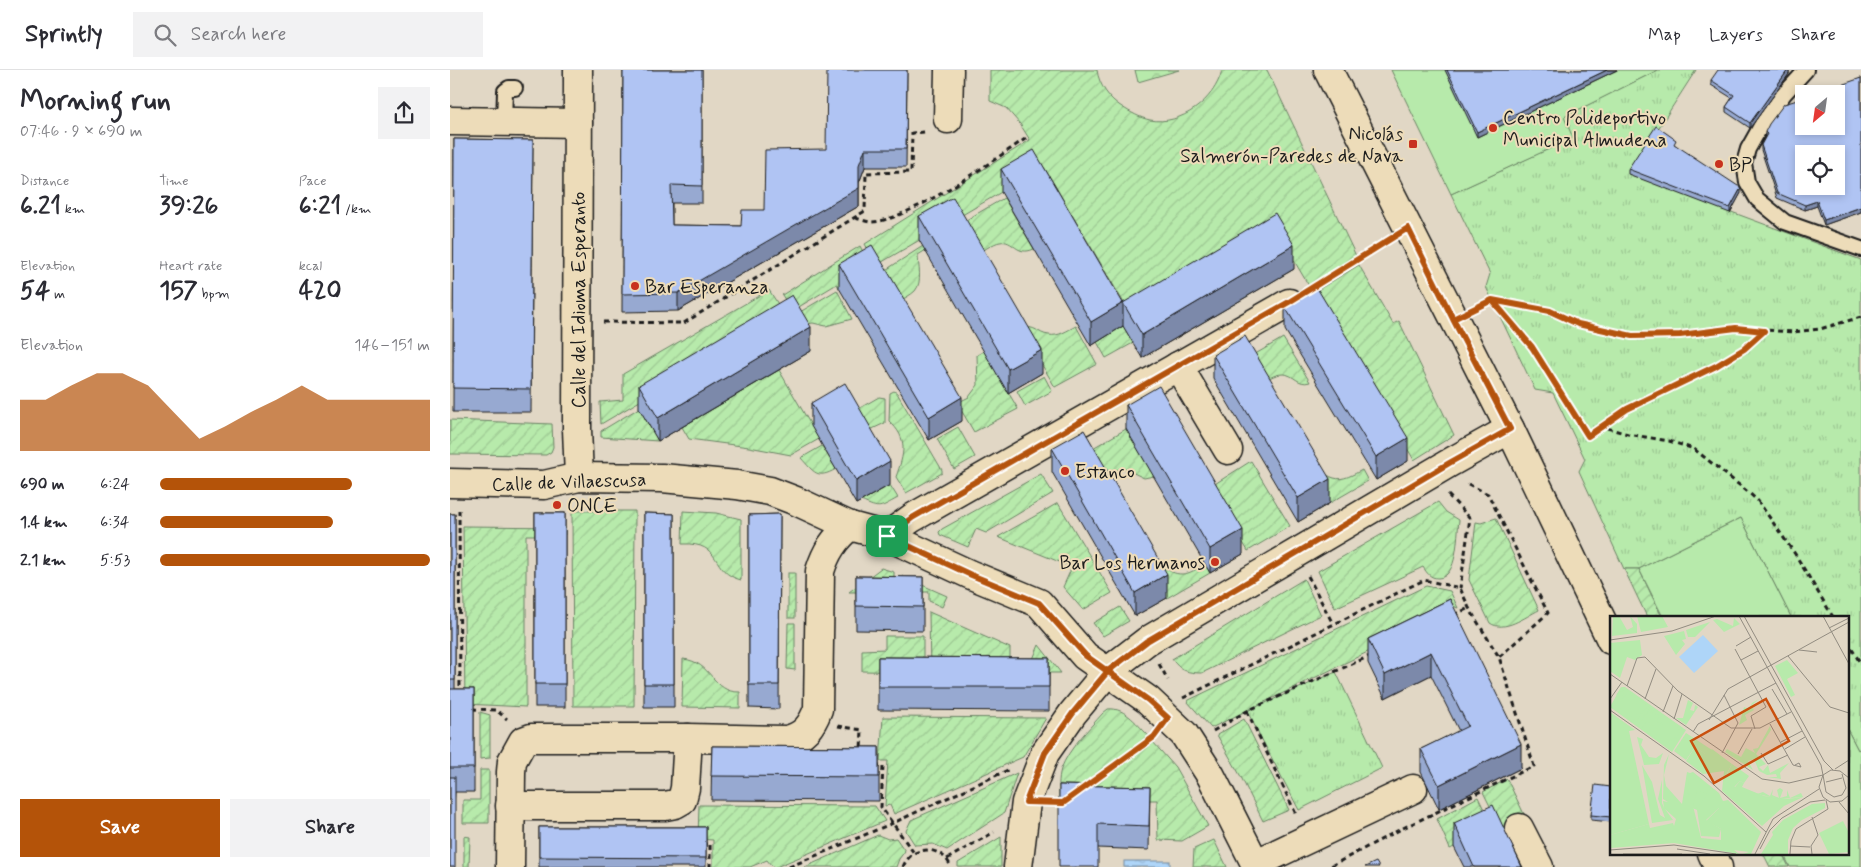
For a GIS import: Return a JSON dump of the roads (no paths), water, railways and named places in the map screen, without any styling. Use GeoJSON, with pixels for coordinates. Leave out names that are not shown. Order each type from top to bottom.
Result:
{"type":"FeatureCollection","features":[{"type":"Feature","properties":{"kind":"street","name":"Calle del Idioma Esperanto"},"geometry":{"type":"LineString","coordinates":[[578,70],[579,477]]}},
{"type":"Feature","properties":{"kind":"street"},"geometry":{"type":"LineString","coordinates":[[948,119],[949,70]]}},
{"type":"Feature","properties":{"kind":"street"},"geometry":{"type":"LineString","coordinates":[[1328,70],[1510,429],[1610,638]]}},
{"type":"Feature","properties":{"kind":"street"},"geometry":{"type":"LineString","coordinates":[[450,121],[578,123]]}},
{"type":"Feature","properties":{"kind":"street"},"geometry":{"type":"LineString","coordinates":[[887,536],[919,515],[1289,302]]}},
{"type":"Feature","properties":{"kind":"street"},"geometry":{"type":"LineString","coordinates":[[1178,366],[1228,450]]}},
{"type":"Feature","properties":{"kind":"street"},"geometry":{"type":"LineString","coordinates":[[1018,867],[1026,802],[1045,753],[1073,713],[1108,671],[1147,641],[1510,429]]}},
{"type":"Feature","properties":{"kind":"street","name":"Calle de Villaescusa"},"geometry":{"type":"LineString","coordinates":[[454,483],[544,485],[579,477],[662,478],[736,485],[770,492],[796,501],[850,526],[887,536],[969,574],[1039,603],[1086,656],[1148,700],[1173,709],[1184,734],[1211,776],[1256,865],[1308,838],[1414,789]]}},
{"type":"Feature","properties":{"kind":"street"},"geometry":{"type":"LineString","coordinates":[[510,867],[512,761],[523,741],[531,738],[786,740],[797,738],[813,723],[818,709],[820,571],[826,552],[838,535],[850,526]]}},
{"type":"Feature","properties":{"kind":"street"},"geometry":{"type":"LineString","coordinates":[[510,806],[665,806],[675,804],[682,800],[686,788],[688,738]]}},
{"type":"Feature","properties":{"kind":"street"},"geometry":{"type":"LineString","coordinates":[[1519,828],[1539,867]]}},
{"type":"Feature","properties":{"kind":"street"},"geometry":{"type":"LineString","coordinates":[[1712,854],[1718,867]]}},
{"type":"Feature","properties":{"kind":"lane"},"geometry":{"type":"LineString","coordinates":[[1806,70],[1784,94],[1762,124],[1748,149],[1744,163],[1747,182],[1757,199],[1785,222],[1861,249]]}},
{"type":"Feature","properties":{"kind":"lane"},"geometry":{"type":"LineString","coordinates":[[504,122],[505,90],[515,88]]}},
{"type":"Feature","properties":{"kind":"water"},"geometry":{"type":"Polygon","coordinates":[[[1124,861],[1170,861],[1170,867],[1124,867],[1124,861]]]}},
{"type":"Feature","properties":{"kind":"place","name":"Centro Polideportivo Municipal Almudena"},"geometry":{"type":"Point","coordinates":[1493,128]}},
{"type":"Feature","properties":{"kind":"place","name":"Nicolás Salmerón-Paredes de Nava"},"geometry":{"type":"Point","coordinates":[1413,144]}},
{"type":"Feature","properties":{"kind":"place","name":"BP"},"geometry":{"type":"Point","coordinates":[1719,164]}},
{"type":"Feature","properties":{"kind":"place","name":"Bar Esperanza"},"geometry":{"type":"Point","coordinates":[635,286]}},
{"type":"Feature","properties":{"kind":"place","name":"Estanco"},"geometry":{"type":"Point","coordinates":[1065,471]}},
{"type":"Feature","properties":{"kind":"place","name":"ONCE"},"geometry":{"type":"Point","coordinates":[557,505]}},
{"type":"Feature","properties":{"kind":"place","name":"Bar Los Hermanos"},"geometry":{"type":"Point","coordinates":[1215,562]}}]}
